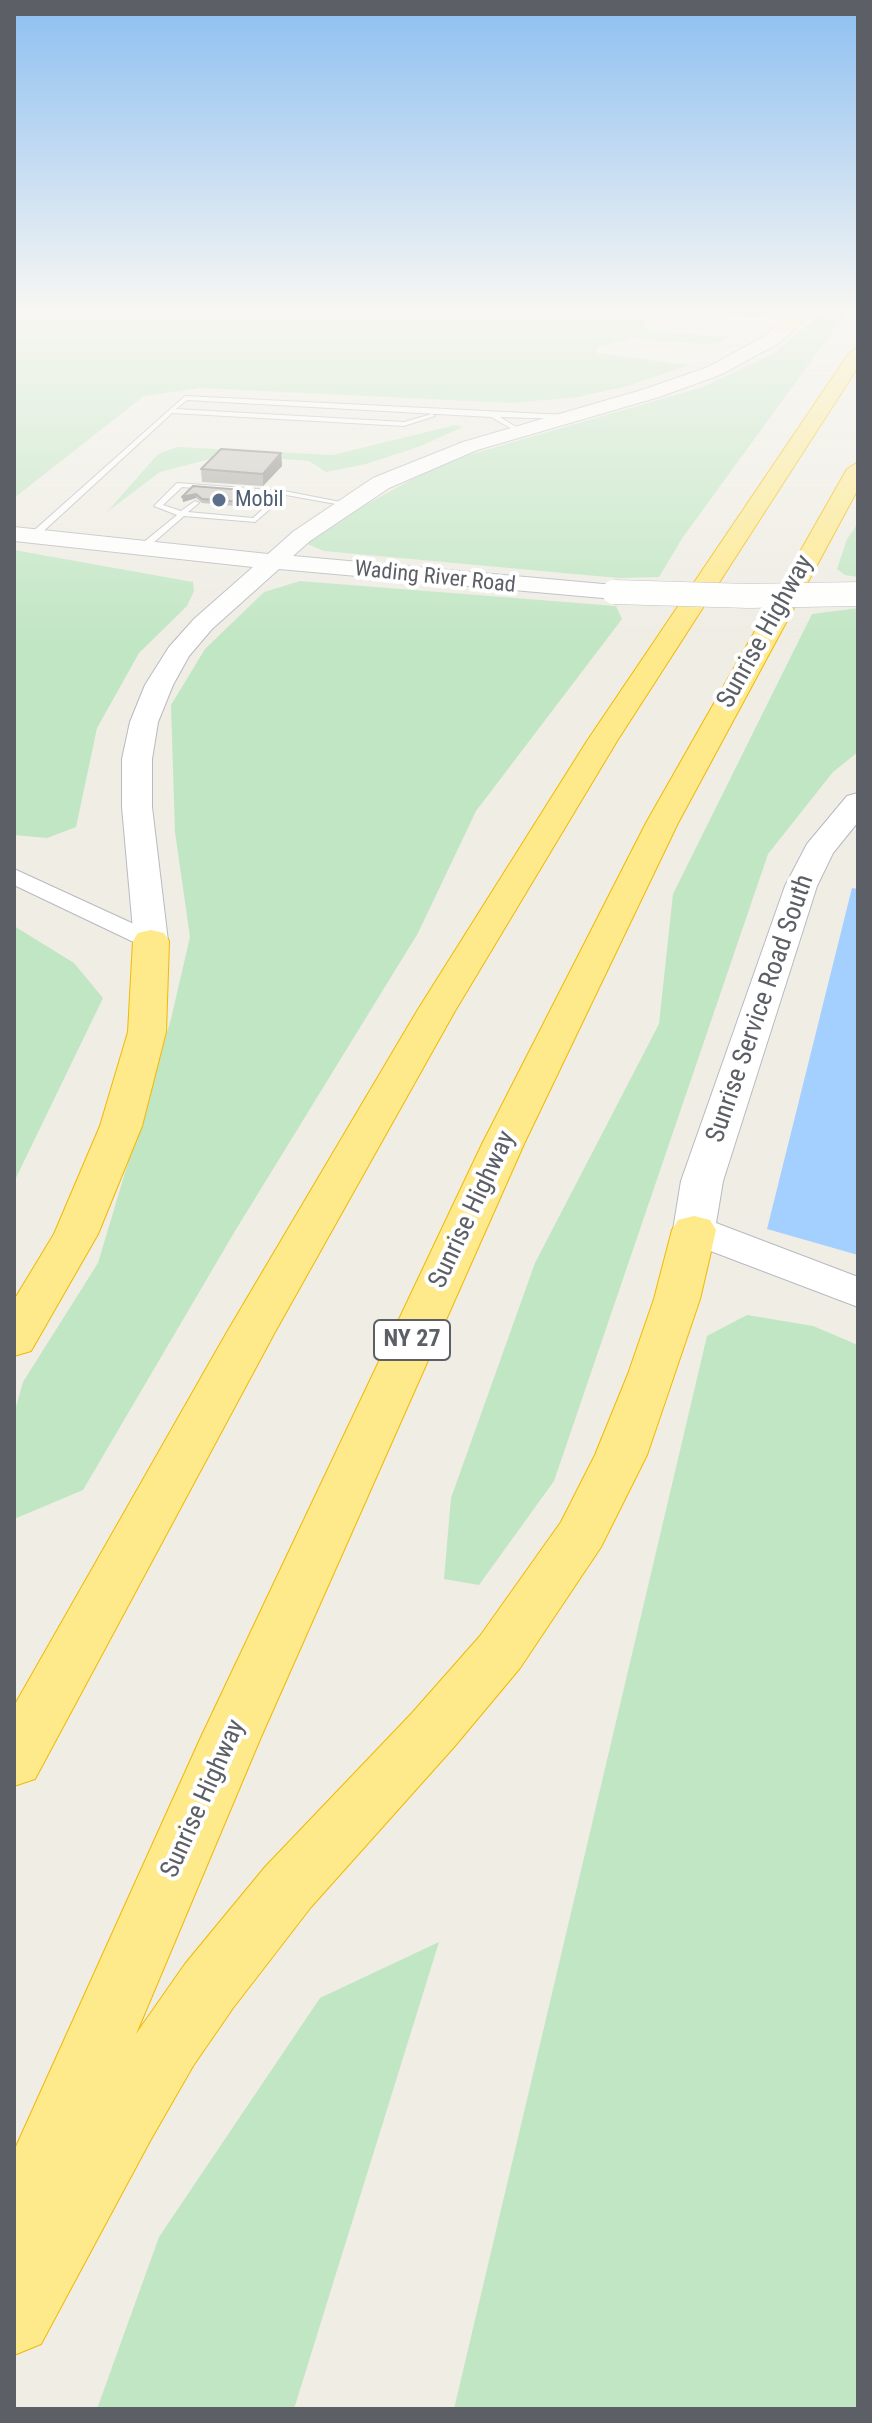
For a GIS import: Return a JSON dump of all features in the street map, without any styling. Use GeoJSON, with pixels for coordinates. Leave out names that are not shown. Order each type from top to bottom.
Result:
{"type":"FeatureCollection","features":[{"type":"Feature","properties":{"kind":"highway"},"geometry":{"type":"LineString","coordinates":[[14,1761],[258,1318],[444,997],[602,741],[813,421]]}},
{"type":"Feature","properties":{"kind":"highway","name":"Sunrise Highway"},"geometry":{"type":"LineString","coordinates":[[14,2235],[231,1737],[496,1158],[662,823],[858,469]]}},
{"type":"Feature","properties":{"kind":"highway"},"geometry":{"type":"LineString","coordinates":[[14,1340],[76,1234],[121,1126],[147,1032],[151,941]]}},
{"type":"Feature","properties":{"kind":"highway"},"geometry":{"type":"LineString","coordinates":[[14,2317],[125,2116],[169,2043],[209,1986],[288,1887],[433,1730],[500,1652],[582,1533],[621,1455],[647,1388],[677,1299],[694,1230]]}},
{"type":"Feature","properties":{"kind":"street"},"geometry":{"type":"LineString","coordinates":[[151,941],[137,807],[137,759],[144,722],[159,685],[178,653],[217,610],[347,504],[419,466],[553,421]]}},
{"type":"Feature","properties":{"kind":"street","name":"Wading River Road"},"geometry":{"type":"LineString","coordinates":[[24,535],[273,562],[614,592],[749,596],[858,594]]}},
{"type":"Feature","properties":{"kind":"street","name":"Sunrise Service Road South"},"geometry":{"type":"LineString","coordinates":[[694,1230],[712,1151],[801,886],[818,851],[858,802]]}},
{"type":"Feature","properties":{"kind":"street"},"geometry":{"type":"LineString","coordinates":[[14,876],[151,941]]}},
{"type":"Feature","properties":{"kind":"street"},"geometry":{"type":"LineString","coordinates":[[694,1230],[858,1293]]}},
{"type":"Feature","properties":{"kind":"lane"},"geometry":{"type":"LineString","coordinates":[[24,535],[158,421]]}},
{"type":"Feature","properties":{"kind":"lane"},"geometry":{"type":"LineString","coordinates":[[351,421],[404,424],[414,421]]}},
{"type":"Feature","properties":{"kind":"lane"},"geometry":{"type":"LineString","coordinates":[[502,421],[519,431]]}},
{"type":"Feature","properties":{"kind":"lane"},"geometry":{"type":"LineString","coordinates":[[284,493],[255,520],[182,514],[158,506],[180,485],[208,490],[284,493],[347,504]]}},
{"type":"Feature","properties":{"kind":"lane"},"geometry":{"type":"LineString","coordinates":[[142,548],[195,503]]}},
{"type":"Feature","properties":{"kind":"lane"},"geometry":{"type":"LineString","coordinates":[[215,516],[226,505]]}},
{"type":"Feature","properties":{"kind":"green space"},"geometry":{"type":"Polygon","coordinates":[[[14,421],[112,421],[14,498],[14,421]]]}},
{"type":"Feature","properties":{"kind":"green space"},"geometry":{"type":"Polygon","coordinates":[[[585,421],[768,421],[683,537],[659,577],[618,578],[324,551],[307,544],[356,510],[444,462],[585,421]]]}},
{"type":"Feature","properties":{"kind":"green space"},"geometry":{"type":"Polygon","coordinates":[[[455,425],[463,427],[421,446],[366,464],[326,472],[309,461],[218,457],[160,472],[107,512],[158,454],[177,447],[333,455],[455,425]]]}},
{"type":"Feature","properties":{"kind":"green space"},"geometry":{"type":"Polygon","coordinates":[[[858,523],[858,577],[845,575],[837,569],[847,539],[858,523]]]}},
{"type":"Feature","properties":{"kind":"green space"},"geometry":{"type":"Polygon","coordinates":[[[14,550],[193,582],[194,591],[187,606],[139,653],[97,728],[76,827],[47,838],[14,835],[14,550]]]}},
{"type":"Feature","properties":{"kind":"green space"},"geometry":{"type":"Polygon","coordinates":[[[300,581],[616,606],[622,619],[476,811],[418,933],[235,1231],[83,1490],[14,1519],[14,1414],[23,1382],[98,1263],[171,1019],[190,937],[175,832],[171,705],[205,649],[264,592],[300,581]]]}},
{"type":"Feature","properties":{"kind":"green space"},"geometry":{"type":"Polygon","coordinates":[[[858,608],[858,752],[833,772],[768,854],[554,1481],[479,1585],[444,1579],[451,1498],[535,1263],[659,1024],[673,894],[812,614],[858,608]]]}},
{"type":"Feature","properties":{"kind":"green space"},"geometry":{"type":"Polygon","coordinates":[[[14,926],[74,963],[103,998],[14,1182],[14,926]]]}},
{"type":"Feature","properties":{"kind":"green space"},"geometry":{"type":"Polygon","coordinates":[[[747,1315],[813,1326],[858,1345],[858,2409],[454,2409],[707,1336],[747,1315]]]}},
{"type":"Feature","properties":{"kind":"green space"},"geometry":{"type":"Polygon","coordinates":[[[439,1942],[294,2409],[97,2409],[159,2237],[320,1998],[439,1942]]]}},
{"type":"Feature","properties":{"kind":"water"},"geometry":{"type":"Polygon","coordinates":[[[852,888],[858,889],[858,1255],[767,1229],[852,888]]]}},
{"type":"Feature","properties":{"kind":"building"},"geometry":{"type":"Polygon","coordinates":[[[221,449],[281,453],[263,474],[201,469],[221,449]]]}},
{"type":"Feature","properties":{"kind":"building"},"geometry":{"type":"Polygon","coordinates":[[[193,486],[255,491],[245,502],[202,499],[196,494],[182,497],[193,486]]]}},
{"type":"Feature","properties":{"kind":"place","name":"Mobil"},"geometry":{"type":"Point","coordinates":[219,500]}}]}
